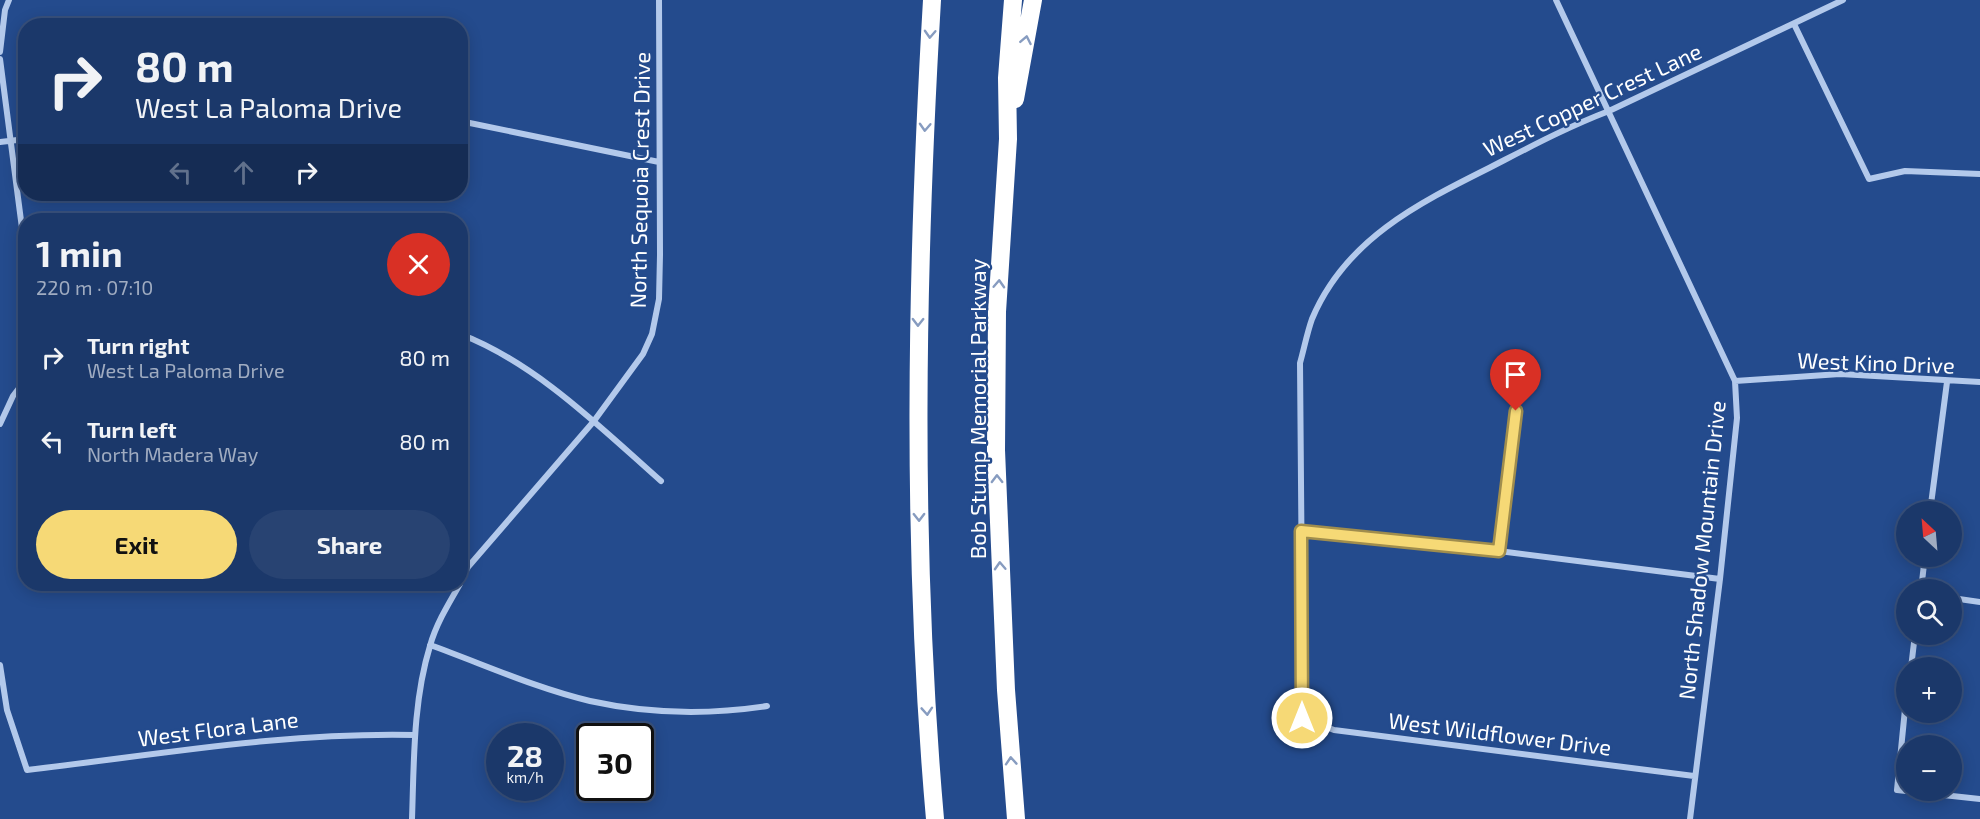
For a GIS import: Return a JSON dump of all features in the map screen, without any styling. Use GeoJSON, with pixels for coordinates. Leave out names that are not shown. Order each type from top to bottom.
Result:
{"type":"FeatureCollection","features":[{"type":"Feature","properties":{"kind":"highway"},"geometry":{"type":"LineString","coordinates":[[932,0],[920,240],[918,379],[922,639],[935,819]]}},
{"type":"Feature","properties":{"kind":"highway","name":"Bob Stump Memorial Parkway"},"geometry":{"type":"LineString","coordinates":[[1013,0],[1007,78],[1008,139],[998,312],[996,450],[1006,690],[1016,819]]}},
{"type":"Feature","properties":{"kind":"highway"},"geometry":{"type":"LineString","coordinates":[[1008,139],[1033,0]]}},
{"type":"Feature","properties":{"kind":"street"},"geometry":{"type":"LineString","coordinates":[[0,52],[9,0]]}},
{"type":"Feature","properties":{"kind":"street","name":"North Sequoia Crest Drive"},"geometry":{"type":"LineString","coordinates":[[468,567],[594,421],[643,354],[652,334],[659,299],[659,0]]}},
{"type":"Feature","properties":{"kind":"street","name":"North Shadow Mountain Drive"},"geometry":{"type":"LineString","coordinates":[[1556,0],[1735,381],[1737,418],[1720,579],[1690,819]]}},
{"type":"Feature","properties":{"kind":"street","name":"West Copper Crest Lane"},"geometry":{"type":"LineString","coordinates":[[1302,718],[1300,363],[1312,320],[1323,297],[1364,244],[1384,226],[1424,200],[1578,123],[1609,111],[1843,0]]}},
{"type":"Feature","properties":{"kind":"street"},"geometry":{"type":"LineString","coordinates":[[1794,24],[1869,179],[1905,171],[1980,174]]}},
{"type":"Feature","properties":{"kind":"street"},"geometry":{"type":"LineString","coordinates":[[0,59],[19,213]]}},
{"type":"Feature","properties":{"kind":"street"},"geometry":{"type":"LineString","coordinates":[[468,123],[659,162]]}},
{"type":"Feature","properties":{"kind":"street"},"geometry":{"type":"LineString","coordinates":[[0,142],[18,140]]}},
{"type":"Feature","properties":{"kind":"street"},"geometry":{"type":"LineString","coordinates":[[468,337],[493,347],[594,421],[661,481]]}},
{"type":"Feature","properties":{"kind":"street","name":"West Kino Drive"},"geometry":{"type":"LineString","coordinates":[[1735,381],[1840,374],[1947,382],[1980,382]]}},
{"type":"Feature","properties":{"kind":"street"},"geometry":{"type":"LineString","coordinates":[[1931,501],[1947,382]]}},
{"type":"Feature","properties":{"kind":"street"},"geometry":{"type":"LineString","coordinates":[[0,424],[18,389]]}},
{"type":"Feature","properties":{"kind":"street"},"geometry":{"type":"LineString","coordinates":[[1499,551],[1516,411]]}},
{"type":"Feature","properties":{"kind":"street"},"geometry":{"type":"LineString","coordinates":[[1301,531],[1499,551],[1720,579]]}},
{"type":"Feature","properties":{"kind":"street","name":"North Sequoia Crest Drive"},"geometry":{"type":"LineString","coordinates":[[412,819],[415,735],[430,645],[456,591]]}},
{"type":"Feature","properties":{"kind":"street"},"geometry":{"type":"LineString","coordinates":[[1962,599],[1980,602]]}},
{"type":"Feature","properties":{"kind":"street"},"geometry":{"type":"LineString","coordinates":[[430,645],[558,692],[617,706],[665,711],[727,712],[767,706]]}},
{"type":"Feature","properties":{"kind":"street","name":"West Flora Lane"},"geometry":{"type":"LineString","coordinates":[[0,665],[7,710],[27,770],[268,739],[358,734],[415,735]]}},
{"type":"Feature","properties":{"kind":"street","name":"West Wildflower Drive"},"geometry":{"type":"LineString","coordinates":[[1302,718],[1334,730],[1694,776]]}},
{"type":"Feature","properties":{"kind":"street"},"geometry":{"type":"LineString","coordinates":[[1904,723],[1897,790],[1980,799]]}},
{"type":"Feature","properties":{"kind":"route"},"geometry":{"type":"LineString","coordinates":[[1302,718],[1301,531],[1499,551],[1516,411]]}}]}
